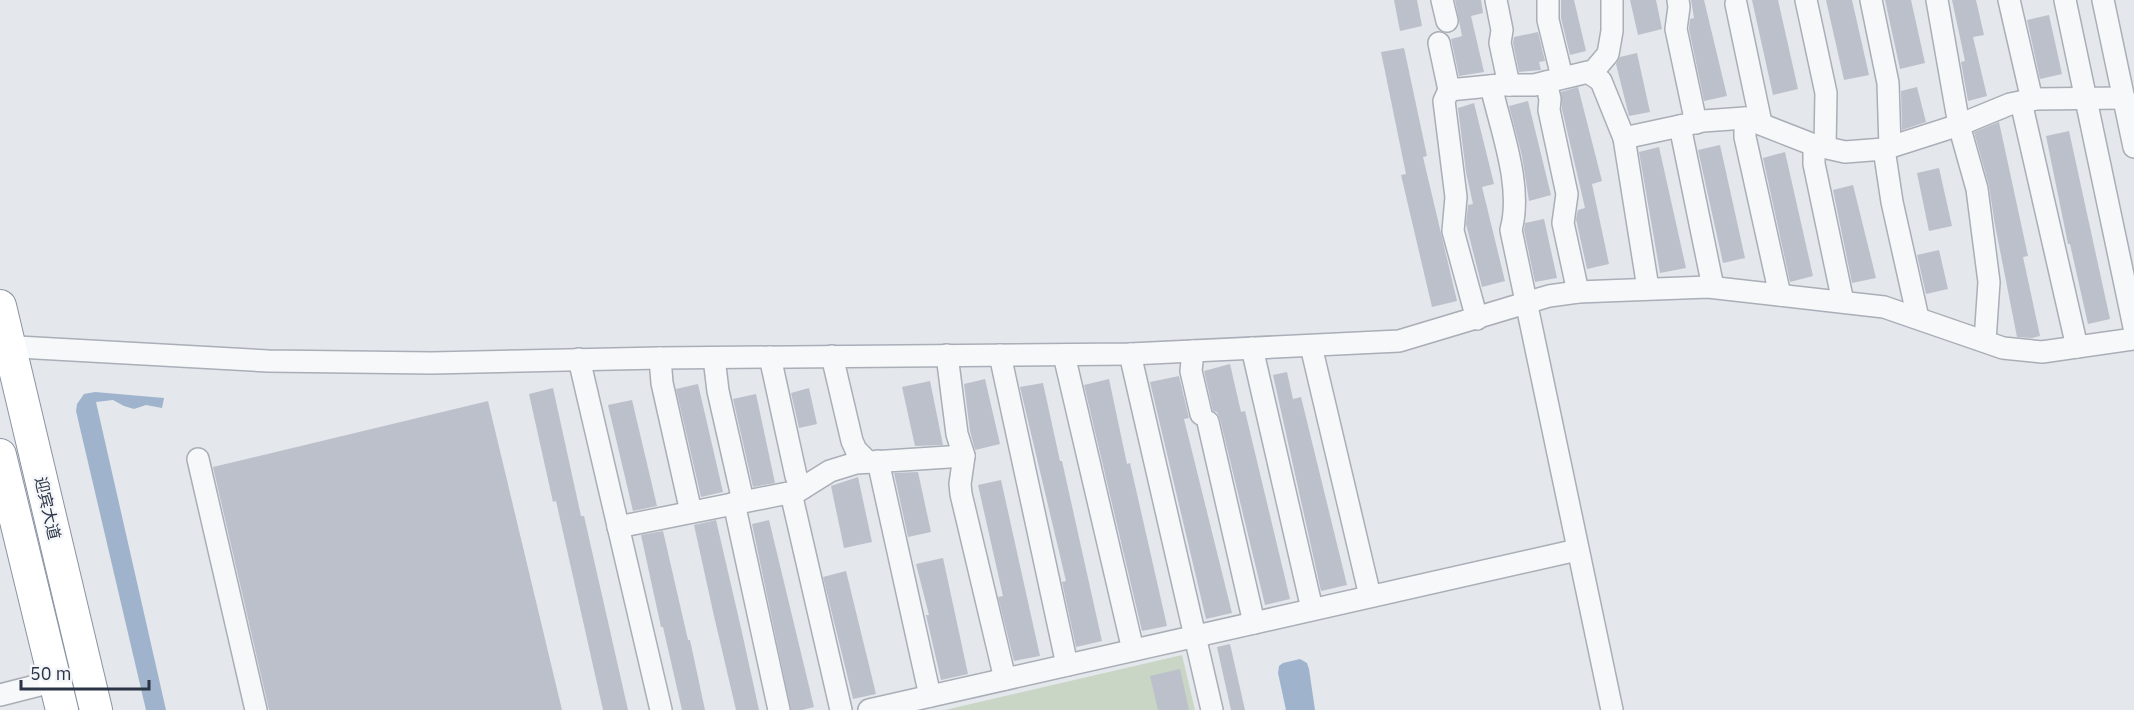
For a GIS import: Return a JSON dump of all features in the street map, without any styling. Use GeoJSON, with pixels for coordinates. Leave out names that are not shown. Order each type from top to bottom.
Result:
{"type":"FeatureCollection","features":[{"type":"Feature","properties":{"kind":"highway","name":"迎宾大道"},"geometry":{"type":"LineString","coordinates":[[0,306],[5,347],[96,710]]}},
{"type":"Feature","properties":{"kind":"highway","name":"迎宾大道"},"geometry":{"type":"LineString","coordinates":[[0,455],[59,695]]}},
{"type":"Feature","properties":{"kind":"street"},"geometry":{"type":"LineString","coordinates":[[1442,0],[1447,21]]}},
{"type":"Feature","properties":{"kind":"street"},"geometry":{"type":"LineString","coordinates":[[1496,0],[1502,30],[1500,85],[1515,186],[1515,211],[1511,230],[1612,710]]}},
{"type":"Feature","properties":{"kind":"street"},"geometry":{"type":"LineString","coordinates":[[1548,0],[1554,80],[1549,110],[1567,194],[1563,223],[1578,292]]}},
{"type":"Feature","properties":{"kind":"street"},"geometry":{"type":"LineString","coordinates":[[1591,74],[1608,54],[1612,31],[1612,0]]}},
{"type":"Feature","properties":{"kind":"street"},"geometry":{"type":"LineString","coordinates":[[1678,0],[1680,7],[1676,29],[1713,287]]}},
{"type":"Feature","properties":{"kind":"street"},"geometry":{"type":"LineString","coordinates":[[1806,0],[1826,93],[1819,146],[1814,164],[1844,302]]}},
{"type":"Feature","properties":{"kind":"street"},"geometry":{"type":"LineString","coordinates":[[1871,0],[1888,82],[1887,148],[1892,202],[1918,318]]}},
{"type":"Feature","properties":{"kind":"street"},"geometry":{"type":"LineString","coordinates":[[1937,0],[1959,125],[1977,189],[1989,282],[1984,341]]}},
{"type":"Feature","properties":{"kind":"street"},"geometry":{"type":"LineString","coordinates":[[2009,0],[2026,101],[2077,347]]}},
{"type":"Feature","properties":{"kind":"street"},"geometry":{"type":"LineString","coordinates":[[2065,0],[2134,327]]}},
{"type":"Feature","properties":{"kind":"street"},"geometry":{"type":"LineString","coordinates":[[2103,0],[2134,147]]}},
{"type":"Feature","properties":{"kind":"street"},"geometry":{"type":"LineString","coordinates":[[1736,4],[1753,121],[1745,137],[1780,295]]}},
{"type":"Feature","properties":{"kind":"street"},"geometry":{"type":"LineString","coordinates":[[1439,43],[1449,90],[1444,100],[1456,197],[1453,231],[1477,319]]}},
{"type":"Feature","properties":{"kind":"street"},"geometry":{"type":"LineString","coordinates":[[1449,90],[1500,85],[1534,85],[1588,72],[1601,81],[1624,138],[1648,288]]}},
{"type":"Feature","properties":{"kind":"street"},"geometry":{"type":"LineString","coordinates":[[1624,138],[1688,125],[1753,121],[1819,146],[1845,152],[1887,148],[1959,125],[2010,104],[2026,101],[2124,98]]}},
{"type":"Feature","properties":{"kind":"street"},"geometry":{"type":"LineString","coordinates":[[5,347],[268,361],[432,363],[579,359],[1130,354],[1399,341],[1549,297],[1578,292],[1713,287],[1884,307],[2003,348],[2042,352],[2134,339]]}},
{"type":"Feature","properties":{"kind":"street"},"geometry":{"type":"LineString","coordinates":[[1311,346],[1370,596]]}},
{"type":"Feature","properties":{"kind":"street"},"geometry":{"type":"LineString","coordinates":[[1252,348],[1312,609]]}},
{"type":"Feature","properties":{"kind":"street"},"geometry":{"type":"LineString","coordinates":[[1193,351],[1191,371],[1254,623]]}},
{"type":"Feature","properties":{"kind":"street"},"geometry":{"type":"LineString","coordinates":[[1130,354],[1212,710]]}},
{"type":"Feature","properties":{"kind":"street"},"geometry":{"type":"LineString","coordinates":[[947,355],[957,434],[964,456],[961,494],[1005,679]]}},
{"type":"Feature","properties":{"kind":"street"},"geometry":{"type":"LineString","coordinates":[[1000,355],[1067,665]]}},
{"type":"Feature","properties":{"kind":"street"},"geometry":{"type":"LineString","coordinates":[[1064,355],[1133,650]]}},
{"type":"Feature","properties":{"kind":"street"},"geometry":{"type":"LineString","coordinates":[[832,356],[852,441],[856,450],[873,462],[930,696]]}},
{"type":"Feature","properties":{"kind":"street"},"geometry":{"type":"LineString","coordinates":[[770,357],[796,476],[841,710]]}},
{"type":"Feature","properties":{"kind":"street"},"geometry":{"type":"LineString","coordinates":[[660,358],[662,383],[691,512]]}},
{"type":"Feature","properties":{"kind":"street"},"geometry":{"type":"LineString","coordinates":[[714,358],[738,502],[779,710]]}},
{"type":"Feature","properties":{"kind":"street"},"geometry":{"type":"LineString","coordinates":[[579,359],[661,710]]}},
{"type":"Feature","properties":{"kind":"street"},"geometry":{"type":"LineString","coordinates":[[618,528],[797,490],[830,471],[873,462],[964,456]]}},
{"type":"Feature","properties":{"kind":"street"},"geometry":{"type":"LineString","coordinates":[[198,459],[256,710]]}},
{"type":"Feature","properties":{"kind":"street"},"geometry":{"type":"LineString","coordinates":[[869,710],[907,706],[930,696],[1577,550]]}},
{"type":"Feature","properties":{"kind":"street"},"geometry":{"type":"LineString","coordinates":[[0,695],[59,695]]}},
{"type":"Feature","properties":{"kind":"green space"},"geometry":{"type":"Polygon","coordinates":[[[1182,655],[1195,710],[945,710],[1182,655]]]}},
{"type":"Feature","properties":{"kind":"water"},"geometry":{"type":"Polygon","coordinates":[[[95,392],[164,398],[162,408],[146,405],[134,409],[113,400],[96,402],[166,710],[146,710],[76,411],[77,404],[84,394],[95,392]]]}},
{"type":"Feature","properties":{"kind":"water"},"geometry":{"type":"Polygon","coordinates":[[[1300,659],[1307,663],[1309,669],[1315,710],[1286,710],[1278,673],[1279,666],[1300,659]]]}},
{"type":"Feature","properties":{"kind":"building"},"geometry":{"type":"Polygon","coordinates":[[[1394,0],[1417,0],[1422,26],[1400,31],[1394,0]]]}},
{"type":"Feature","properties":{"kind":"building"},"geometry":{"type":"Polygon","coordinates":[[[1455,0],[1481,0],[1483,13],[1471,16],[1484,72],[1459,76],[1451,39],[1462,36],[1455,0]]]}},
{"type":"Feature","properties":{"kind":"building"},"geometry":{"type":"Polygon","coordinates":[[[1561,0],[1574,0],[1586,51],[1570,55],[1561,18],[1561,0]]]}},
{"type":"Feature","properties":{"kind":"building"},"geometry":{"type":"Polygon","coordinates":[[[1630,0],[1656,0],[1662,29],[1638,35],[1630,0]]]}},
{"type":"Feature","properties":{"kind":"building"},"geometry":{"type":"Polygon","coordinates":[[[1691,0],[1704,0],[1727,96],[1704,101],[1689,29],[1690,19],[1694,18],[1691,0]]]}},
{"type":"Feature","properties":{"kind":"building"},"geometry":{"type":"Polygon","coordinates":[[[1752,0],[1778,0],[1798,89],[1773,95],[1752,0]]]}},
{"type":"Feature","properties":{"kind":"building"},"geometry":{"type":"Polygon","coordinates":[[[1826,0],[1852,0],[1869,75],[1844,80],[1826,0]]]}},
{"type":"Feature","properties":{"kind":"building"},"geometry":{"type":"Polygon","coordinates":[[[1885,0],[1911,0],[1925,63],[1900,69],[1885,0]]]}},
{"type":"Feature","properties":{"kind":"building"},"geometry":{"type":"Polygon","coordinates":[[[1952,0],[1976,0],[1984,35],[1973,37],[1987,96],[1968,101],[1961,62],[1965,61],[1952,0]]]}},
{"type":"Feature","properties":{"kind":"building"},"geometry":{"type":"Polygon","coordinates":[[[2049,15],[2062,74],[2040,79],[2027,20],[2049,15]]]}},
{"type":"Feature","properties":{"kind":"building"},"geometry":{"type":"Polygon","coordinates":[[[1538,32],[1545,61],[1539,62],[1541,70],[1519,72],[1513,43],[1514,37],[1538,32]]]}},
{"type":"Feature","properties":{"kind":"building"},"geometry":{"type":"Polygon","coordinates":[[[1404,48],[1427,156],[1423,157],[1457,301],[1432,307],[1401,175],[1406,174],[1381,52],[1404,48]]]}},
{"type":"Feature","properties":{"kind":"building"},"geometry":{"type":"Polygon","coordinates":[[[1637,53],[1650,112],[1629,116],[1616,64],[1620,57],[1637,53]]]}},
{"type":"Feature","properties":{"kind":"building"},"geometry":{"type":"Polygon","coordinates":[[[1578,87],[1602,181],[1592,184],[1609,264],[1587,269],[1576,219],[1578,210],[1585,208],[1562,109],[1561,92],[1578,87]]]}},
{"type":"Feature","properties":{"kind":"building"},"geometry":{"type":"Polygon","coordinates":[[[1917,87],[1926,122],[1902,130],[1901,91],[1917,87]]]}},
{"type":"Feature","properties":{"kind":"building"},"geometry":{"type":"Polygon","coordinates":[[[1528,101],[1551,195],[1529,201],[1522,156],[1509,106],[1528,101]]]}},
{"type":"Feature","properties":{"kind":"building"},"geometry":{"type":"Polygon","coordinates":[[[1474,103],[1494,184],[1482,187],[1505,281],[1482,287],[1466,224],[1468,205],[1473,204],[1466,172],[1458,108],[1474,103]]]}},
{"type":"Feature","properties":{"kind":"building"},"geometry":{"type":"Polygon","coordinates":[[[1999,122],[2028,256],[2023,257],[2040,336],[2032,338],[2017,337],[1989,186],[1974,132],[1999,122]]]}},
{"type":"Feature","properties":{"kind":"building"},"geometry":{"type":"Polygon","coordinates":[[[2069,131],[2110,319],[2088,324],[2070,244],[2068,244],[2046,136],[2069,131]]]}},
{"type":"Feature","properties":{"kind":"building"},"geometry":{"type":"Polygon","coordinates":[[[1720,145],[1745,258],[1723,263],[1698,150],[1720,145]]]}},
{"type":"Feature","properties":{"kind":"building"},"geometry":{"type":"Polygon","coordinates":[[[1659,147],[1686,268],[1660,273],[1639,152],[1659,147]]]}},
{"type":"Feature","properties":{"kind":"building"},"geometry":{"type":"Polygon","coordinates":[[[1785,152],[1813,276],[1790,282],[1763,158],[1785,152]]]}},
{"type":"Feature","properties":{"kind":"building"},"geometry":{"type":"Polygon","coordinates":[[[1939,168],[1952,226],[1929,231],[1917,173],[1939,168]]]}},
{"type":"Feature","properties":{"kind":"building"},"geometry":{"type":"Polygon","coordinates":[[[1853,185],[1876,278],[1852,283],[1833,190],[1853,185]]]}},
{"type":"Feature","properties":{"kind":"building"},"geometry":{"type":"Polygon","coordinates":[[[1544,219],[1557,278],[1535,282],[1524,230],[1525,223],[1544,219]]]}},
{"type":"Feature","properties":{"kind":"building"},"geometry":{"type":"Polygon","coordinates":[[[1939,250],[1948,289],[1926,294],[1917,255],[1939,250]]]}},
{"type":"Feature","properties":{"kind":"building"},"geometry":{"type":"Polygon","coordinates":[[[1230,364],[1241,412],[1245,411],[1290,599],[1265,605],[1220,419],[1217,412],[1213,411],[1204,371],[1230,364]]]}},
{"type":"Feature","properties":{"kind":"building"},"geometry":{"type":"Polygon","coordinates":[[[1287,372],[1293,399],[1301,397],[1347,585],[1321,591],[1273,375],[1287,372]]]}},
{"type":"Feature","properties":{"kind":"building"},"geometry":{"type":"Polygon","coordinates":[[[1179,376],[1189,418],[1184,419],[1232,613],[1206,619],[1150,382],[1179,376]]]}},
{"type":"Feature","properties":{"kind":"building"},"geometry":{"type":"Polygon","coordinates":[[[985,379],[1000,444],[975,450],[970,431],[964,384],[985,379]]]}},
{"type":"Feature","properties":{"kind":"building"},"geometry":{"type":"Polygon","coordinates":[[[1109,379],[1127,464],[1130,463],[1167,626],[1142,631],[1084,385],[1109,379]]]}},
{"type":"Feature","properties":{"kind":"building"},"geometry":{"type":"Polygon","coordinates":[[[930,381],[943,445],[915,446],[902,387],[930,381]]]}},
{"type":"Feature","properties":{"kind":"building"},"geometry":{"type":"Polygon","coordinates":[[[1043,383],[1102,641],[1076,647],[1062,582],[1066,581],[1020,387],[1043,383]]]}},
{"type":"Feature","properties":{"kind":"building"},"geometry":{"type":"Polygon","coordinates":[[[698,384],[723,492],[701,497],[676,389],[698,384]]]}},
{"type":"Feature","properties":{"kind":"building"},"geometry":{"type":"Polygon","coordinates":[[[553,388],[628,710],[603,710],[556,501],[553,502],[529,394],[553,388]]]}},
{"type":"Feature","properties":{"kind":"building"},"geometry":{"type":"Polygon","coordinates":[[[809,388],[817,424],[799,428],[791,393],[809,388]]]}},
{"type":"Feature","properties":{"kind":"building"},"geometry":{"type":"Polygon","coordinates":[[[756,394],[775,483],[753,487],[733,399],[756,394]]]}},
{"type":"Feature","properties":{"kind":"building"},"geometry":{"type":"Polygon","coordinates":[[[632,400],[657,506],[633,511],[608,405],[632,400]]]}},
{"type":"Feature","properties":{"kind":"building"},"geometry":{"type":"Polygon","coordinates":[[[488,401],[562,710],[269,710],[213,467],[488,401]]]}},
{"type":"Feature","properties":{"kind":"building"},"geometry":{"type":"Polygon","coordinates":[[[918,472],[931,532],[908,537],[894,473],[918,472]]]}},
{"type":"Feature","properties":{"kind":"building"},"geometry":{"type":"Polygon","coordinates":[[[858,477],[872,542],[844,548],[831,486],[858,477]]]}},
{"type":"Feature","properties":{"kind":"building"},"geometry":{"type":"Polygon","coordinates":[[[1001,480],[1040,656],[1014,661],[998,597],[1003,596],[978,485],[1001,480]]]}},
{"type":"Feature","properties":{"kind":"building"},"geometry":{"type":"Polygon","coordinates":[[[716,520],[759,710],[736,710],[714,616],[694,525],[716,520]]]}},
{"type":"Feature","properties":{"kind":"building"},"geometry":{"type":"Polygon","coordinates":[[[769,520],[814,707],[802,710],[791,710],[752,524],[769,520]]]}},
{"type":"Feature","properties":{"kind":"building"},"geometry":{"type":"Polygon","coordinates":[[[663,531],[705,710],[682,710],[663,627],[661,627],[641,535],[663,531]]]}},
{"type":"Feature","properties":{"kind":"building"},"geometry":{"type":"Polygon","coordinates":[[[943,558],[968,674],[941,680],[926,615],[929,615],[916,564],[943,558]]]}},
{"type":"Feature","properties":{"kind":"building"},"geometry":{"type":"Polygon","coordinates":[[[846,571],[876,694],[853,699],[823,577],[846,571]]]}},
{"type":"Feature","properties":{"kind":"building"},"geometry":{"type":"Polygon","coordinates":[[[1230,644],[1245,710],[1231,710],[1217,647],[1230,644]]]}},
{"type":"Feature","properties":{"kind":"building"},"geometry":{"type":"Polygon","coordinates":[[[1180,669],[1189,710],[1158,710],[1150,676],[1180,669]]]}}]}
